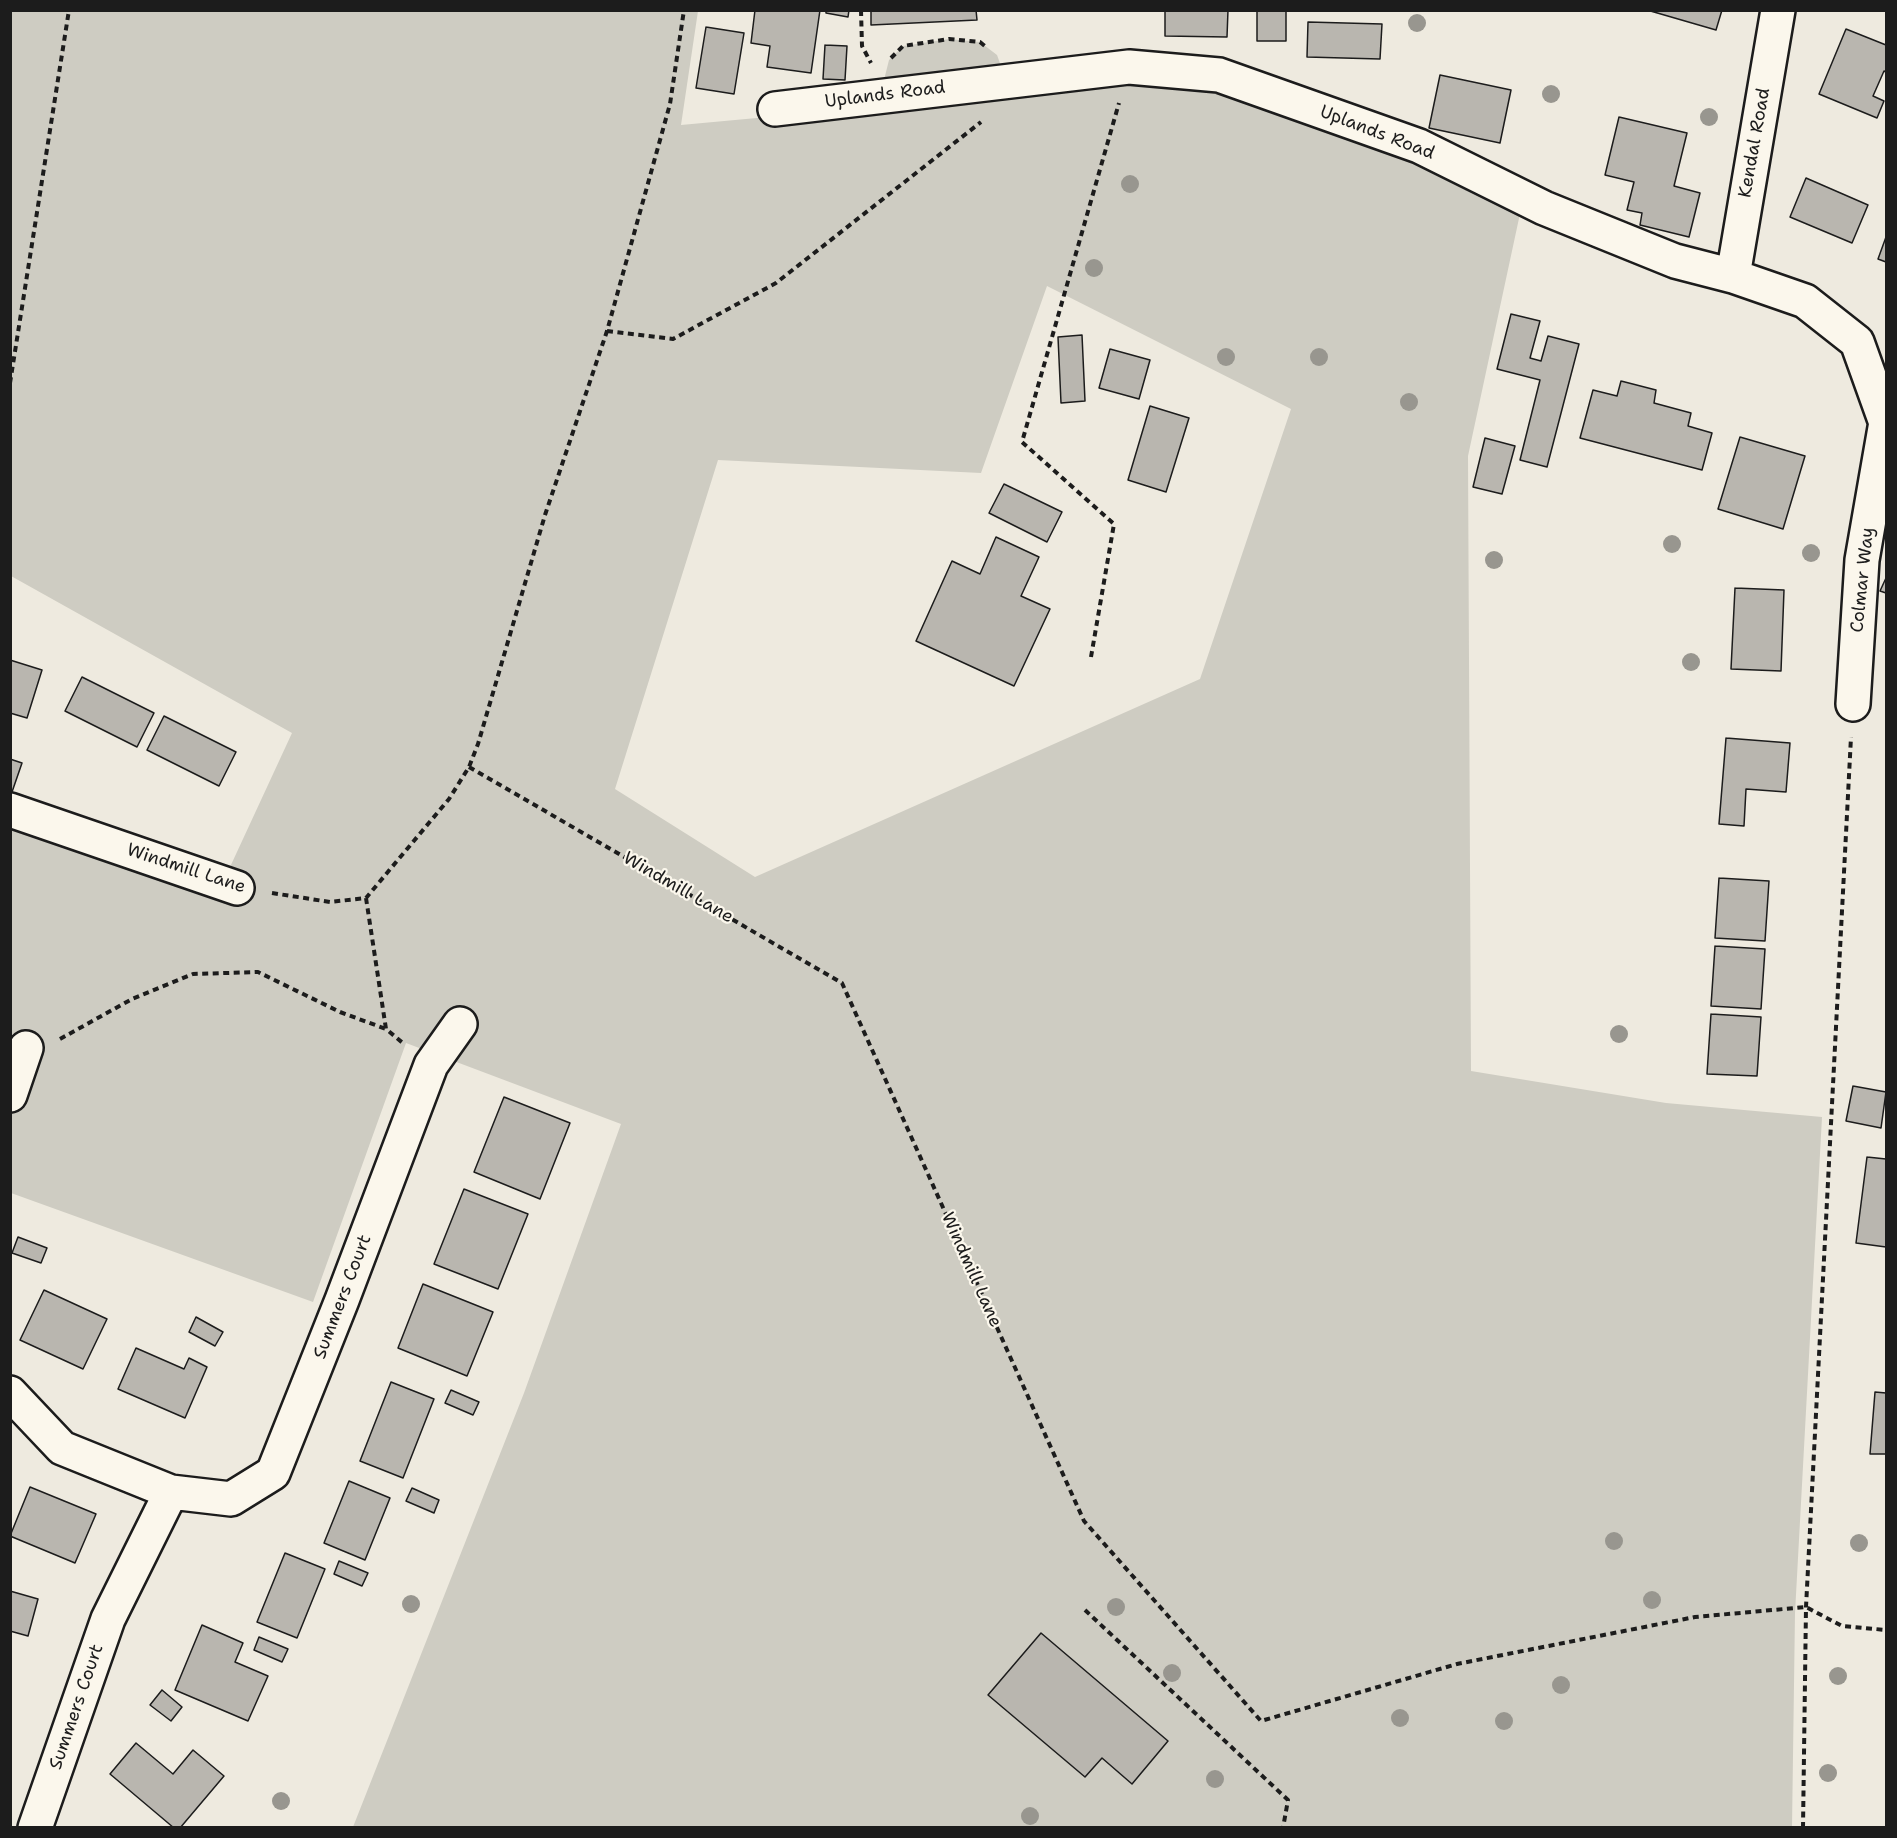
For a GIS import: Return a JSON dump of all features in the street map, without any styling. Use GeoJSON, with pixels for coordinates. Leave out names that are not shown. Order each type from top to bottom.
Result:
{"type":"FeatureCollection","features":[{"type":"Feature","properties":{"kind":"street","name":"Kendal Road"},"geometry":{"type":"LineString","coordinates":[[1733,276],[1778,10]]}},
{"type":"Feature","properties":{"kind":"street","name":"Uplands Road"},"geometry":{"type":"LineString","coordinates":[[775,109],[1129,68],[1219,75],[1419,146],[1544,208],[1675,261],[1733,276],[1805,301],[1857,342],[1886,423]]}},
{"type":"Feature","properties":{"kind":"street","name":"Colmar Way"},"geometry":{"type":"LineString","coordinates":[[1853,704],[1862,560],[1886,423]]}},
{"type":"Feature","properties":{"kind":"street","name":"Windmill Lane"},"geometry":{"type":"LineString","coordinates":[[10,810],[237,888]]}},
{"type":"Feature","properties":{"kind":"street","name":"Summers Court"},"geometry":{"type":"LineString","coordinates":[[10,1393],[62,1448],[171,1492],[231,1498],[273,1473],[342,1300],[431,1065],[460,1024]]}},
{"type":"Feature","properties":{"kind":"street"},"geometry":{"type":"LineString","coordinates":[[10,1095],[26,1048]]}},
{"type":"Feature","properties":{"kind":"street","name":"Summers Court"},"geometry":{"type":"LineString","coordinates":[[35,1827],[108,1619],[171,1492]]}},
{"type":"Feature","properties":{"kind":"street"},"geometry":{"type":"LineString","coordinates":[[10,1822],[27,1827]]}},
{"type":"Feature","properties":{"kind":"path"},"geometry":{"type":"LineString","coordinates":[[10,383],[69,10]]}},
{"type":"Feature","properties":{"kind":"path"},"geometry":{"type":"LineString","coordinates":[[386,1029],[366,898],[450,799],[469,767],[478,744],[545,515],[608,331],[670,104],[684,10]]}},
{"type":"Feature","properties":{"kind":"path"},"geometry":{"type":"LineString","coordinates":[[861,10],[862,46],[873,65]]}},
{"type":"Feature","properties":{"kind":"path"},"geometry":{"type":"LineString","coordinates":[[1091,657],[1114,524],[1022,442],[1129,68]]}},
{"type":"Feature","properties":{"kind":"path"},"geometry":{"type":"LineString","coordinates":[[608,331],[673,339],[776,283],[983,121]]}},
{"type":"Feature","properties":{"kind":"path"},"geometry":{"type":"LineString","coordinates":[[1803,1827],[1806,1607],[1853,704]]}},
{"type":"Feature","properties":{"kind":"path","name":"Windmill Lane"},"geometry":{"type":"LineString","coordinates":[[469,767],[842,983],[1084,1521],[1261,1721],[1457,1664],[1695,1617],[1806,1607]]}},
{"type":"Feature","properties":{"kind":"path","name":"Windmill Lane"},"geometry":{"type":"LineString","coordinates":[[237,888],[330,902],[366,898]]}},
{"type":"Feature","properties":{"kind":"path"},"geometry":{"type":"LineString","coordinates":[[26,1048],[49,1045],[132,999],[193,974],[258,972],[340,1012],[386,1029],[431,1065]]}},
{"type":"Feature","properties":{"kind":"path"},"geometry":{"type":"LineString","coordinates":[[1806,1607],[1842,1626],[1887,1630]]}},
{"type":"Feature","properties":{"kind":"path"},"geometry":{"type":"LineString","coordinates":[[1085,1610],[1288,1800],[1283,1827]]}},
{"type":"Feature","properties":{"kind":"shaded area"},"geometry":{"type":"Polygon","coordinates":[[[11,11],[698,11],[681,125],[1103,86],[1216,85],[1414,154],[1521,209],[1468,456],[1471,1071],[1666,1103],[1822,1117],[1795,1613],[1792,1827],[353,1827],[524,1393],[621,1124],[406,1043],[313,1302],[11,1193],[11,823],[218,893],[292,733],[11,576],[11,11]],[[1047,286],[981,473],[718,460],[615,789],[755,877],[1200,679],[1291,409],[1047,286]]]}},
{"type":"Feature","properties":{"kind":"shaded area"},"geometry":{"type":"Polygon","coordinates":[[[949,39],[980,42],[997,55],[1006,80],[883,84],[889,60],[903,46],[949,39]]]}},
{"type":"Feature","properties":{"kind":"building"},"geometry":{"type":"Polygon","coordinates":[[[755,10],[820,10],[811,73],[767,67],[770,46],[751,43],[755,10]]]}},
{"type":"Feature","properties":{"kind":"building"},"geometry":{"type":"Polygon","coordinates":[[[826,10],[849,10],[848,17],[826,13],[826,10]]]}},
{"type":"Feature","properties":{"kind":"building"},"geometry":{"type":"Polygon","coordinates":[[[871,10],[976,10],[977,20],[871,25],[871,10]]]}},
{"type":"Feature","properties":{"kind":"building"},"geometry":{"type":"Polygon","coordinates":[[[1165,10],[1228,10],[1227,37],[1165,36],[1165,10]]]}},
{"type":"Feature","properties":{"kind":"building"},"geometry":{"type":"Polygon","coordinates":[[[1257,10],[1286,10],[1286,41],[1257,41],[1257,10]]]}},
{"type":"Feature","properties":{"kind":"building"},"geometry":{"type":"Polygon","coordinates":[[[1647,10],[1722,10],[1716,30],[1647,10]]]}},
{"type":"Feature","properties":{"kind":"building"},"geometry":{"type":"Polygon","coordinates":[[[1308,22],[1382,24],[1380,59],[1307,57],[1308,22]]]}},
{"type":"Feature","properties":{"kind":"building"},"geometry":{"type":"Polygon","coordinates":[[[706,27],[744,33],[734,94],[696,88],[706,27]]]}},
{"type":"Feature","properties":{"kind":"building"},"geometry":{"type":"Polygon","coordinates":[[[1846,29],[1886,45],[1886,72],[1884,71],[1873,96],[1884,101],[1877,118],[1819,94],[1846,29]]]}},
{"type":"Feature","properties":{"kind":"building"},"geometry":{"type":"Polygon","coordinates":[[[825,45],[847,46],[845,80],[823,79],[825,45]]]}},
{"type":"Feature","properties":{"kind":"building"},"geometry":{"type":"Polygon","coordinates":[[[1440,75],[1511,90],[1500,143],[1429,128],[1440,75]]]}},
{"type":"Feature","properties":{"kind":"building"},"geometry":{"type":"Polygon","coordinates":[[[1619,117],[1687,133],[1674,186],[1700,193],[1689,237],[1640,225],[1642,213],[1627,210],[1634,182],[1605,175],[1619,117]]]}},
{"type":"Feature","properties":{"kind":"building"},"geometry":{"type":"Polygon","coordinates":[[[1806,178],[1868,205],[1852,243],[1790,217],[1806,178]]]}},
{"type":"Feature","properties":{"kind":"building"},"geometry":{"type":"Polygon","coordinates":[[[1886,237],[1886,262],[1878,259],[1886,237]]]}},
{"type":"Feature","properties":{"kind":"building"},"geometry":{"type":"Polygon","coordinates":[[[1511,314],[1540,321],[1530,358],[1541,361],[1548,336],[1579,344],[1547,467],[1520,460],[1540,380],[1497,369],[1511,314]]]}},
{"type":"Feature","properties":{"kind":"building"},"geometry":{"type":"Polygon","coordinates":[[[1082,335],[1085,401],[1061,403],[1058,337],[1082,335]]]}},
{"type":"Feature","properties":{"kind":"building"},"geometry":{"type":"Polygon","coordinates":[[[1110,349],[1150,360],[1139,399],[1099,388],[1110,349]]]}},
{"type":"Feature","properties":{"kind":"building"},"geometry":{"type":"Polygon","coordinates":[[[1621,381],[1656,390],[1654,403],[1691,413],[1688,426],[1712,433],[1702,470],[1580,438],[1593,390],[1617,396],[1621,381]]]}},
{"type":"Feature","properties":{"kind":"building"},"geometry":{"type":"Polygon","coordinates":[[[1150,406],[1189,418],[1166,492],[1128,480],[1150,406]]]}},
{"type":"Feature","properties":{"kind":"building"},"geometry":{"type":"Polygon","coordinates":[[[1740,437],[1805,456],[1783,529],[1718,509],[1740,437]]]}},
{"type":"Feature","properties":{"kind":"building"},"geometry":{"type":"Polygon","coordinates":[[[1485,438],[1515,446],[1502,494],[1473,487],[1485,438]]]}},
{"type":"Feature","properties":{"kind":"building"},"geometry":{"type":"Polygon","coordinates":[[[1004,484],[1062,512],[1047,542],[989,513],[1004,484]]]}},
{"type":"Feature","properties":{"kind":"building"},"geometry":{"type":"Polygon","coordinates":[[[996,537],[1039,557],[1021,596],[1050,609],[1014,686],[916,641],[952,561],[980,574],[996,537]]]}},
{"type":"Feature","properties":{"kind":"building"},"geometry":{"type":"Polygon","coordinates":[[[1886,578],[1886,593],[1880,591],[1886,578]]]}},
{"type":"Feature","properties":{"kind":"building"},"geometry":{"type":"Polygon","coordinates":[[[1735,588],[1784,590],[1781,671],[1731,669],[1735,588]]]}},
{"type":"Feature","properties":{"kind":"building"},"geometry":{"type":"Polygon","coordinates":[[[10,660],[42,670],[27,718],[10,713],[10,660]]]}},
{"type":"Feature","properties":{"kind":"building"},"geometry":{"type":"Polygon","coordinates":[[[82,677],[154,713],[137,747],[65,711],[82,677]]]}},
{"type":"Feature","properties":{"kind":"building"},"geometry":{"type":"Polygon","coordinates":[[[164,716],[236,752],[219,786],[147,750],[164,716]]]}},
{"type":"Feature","properties":{"kind":"building"},"geometry":{"type":"Polygon","coordinates":[[[1726,738],[1790,743],[1786,792],[1746,789],[1744,826],[1719,824],[1726,738]]]}},
{"type":"Feature","properties":{"kind":"building"},"geometry":{"type":"Polygon","coordinates":[[[10,759],[22,763],[12,792],[10,792],[10,759]]]}},
{"type":"Feature","properties":{"kind":"building"},"geometry":{"type":"Polygon","coordinates":[[[1719,878],[1769,881],[1765,941],[1715,938],[1719,878]]]}},
{"type":"Feature","properties":{"kind":"building"},"geometry":{"type":"Polygon","coordinates":[[[1715,946],[1765,949],[1761,1009],[1711,1006],[1715,946]]]}},
{"type":"Feature","properties":{"kind":"building"},"geometry":{"type":"Polygon","coordinates":[[[1711,1014],[1761,1017],[1757,1076],[1707,1074],[1711,1014]]]}},
{"type":"Feature","properties":{"kind":"building"},"geometry":{"type":"Polygon","coordinates":[[[1853,1086],[1886,1092],[1881,1128],[1846,1121],[1853,1086]]]}},
{"type":"Feature","properties":{"kind":"building"},"geometry":{"type":"Polygon","coordinates":[[[504,1097],[570,1123],[540,1199],[474,1172],[504,1097]]]}},
{"type":"Feature","properties":{"kind":"building"},"geometry":{"type":"Polygon","coordinates":[[[1867,1157],[1886,1159],[1886,1247],[1856,1243],[1867,1157]]]}},
{"type":"Feature","properties":{"kind":"building"},"geometry":{"type":"Polygon","coordinates":[[[464,1189],[528,1214],[498,1289],[434,1264],[464,1189]]]}},
{"type":"Feature","properties":{"kind":"building"},"geometry":{"type":"Polygon","coordinates":[[[18,1237],[47,1248],[41,1263],[12,1253],[18,1237]]]}},
{"type":"Feature","properties":{"kind":"building"},"geometry":{"type":"Polygon","coordinates":[[[423,1284],[493,1312],[467,1376],[398,1348],[423,1284]]]}},
{"type":"Feature","properties":{"kind":"building"},"geometry":{"type":"Polygon","coordinates":[[[44,1290],[107,1319],[83,1369],[20,1340],[44,1290]]]}},
{"type":"Feature","properties":{"kind":"building"},"geometry":{"type":"Polygon","coordinates":[[[196,1317],[223,1332],[215,1346],[189,1332],[196,1317]]]}},
{"type":"Feature","properties":{"kind":"building"},"geometry":{"type":"Polygon","coordinates":[[[136,1348],[184,1369],[189,1358],[207,1367],[185,1418],[118,1389],[136,1348]]]}},
{"type":"Feature","properties":{"kind":"building"},"geometry":{"type":"Polygon","coordinates":[[[391,1382],[434,1399],[403,1478],[360,1461],[391,1382]]]}},
{"type":"Feature","properties":{"kind":"building"},"geometry":{"type":"Polygon","coordinates":[[[451,1390],[479,1402],[473,1415],[445,1403],[451,1390]]]}},
{"type":"Feature","properties":{"kind":"building"},"geometry":{"type":"Polygon","coordinates":[[[1875,1392],[1886,1393],[1886,1454],[1870,1454],[1875,1392]]]}},
{"type":"Feature","properties":{"kind":"building"},"geometry":{"type":"Polygon","coordinates":[[[349,1481],[390,1498],[365,1560],[324,1543],[349,1481]]]}},
{"type":"Feature","properties":{"kind":"building"},"geometry":{"type":"Polygon","coordinates":[[[30,1487],[96,1514],[75,1563],[10,1536],[30,1487]]]}},
{"type":"Feature","properties":{"kind":"building"},"geometry":{"type":"Polygon","coordinates":[[[412,1488],[439,1500],[434,1513],[406,1501],[412,1488]]]}},
{"type":"Feature","properties":{"kind":"building"},"geometry":{"type":"Polygon","coordinates":[[[285,1553],[325,1569],[297,1638],[257,1622],[285,1553]]]}},
{"type":"Feature","properties":{"kind":"building"},"geometry":{"type":"Polygon","coordinates":[[[339,1561],[368,1573],[362,1586],[334,1574],[339,1561]]]}},
{"type":"Feature","properties":{"kind":"building"},"geometry":{"type":"Polygon","coordinates":[[[10,1591],[38,1599],[28,1636],[10,1631],[10,1591]]]}},
{"type":"Feature","properties":{"kind":"building"},"geometry":{"type":"Polygon","coordinates":[[[202,1625],[243,1643],[235,1662],[268,1676],[248,1721],[175,1690],[202,1625]]]}},
{"type":"Feature","properties":{"kind":"building"},"geometry":{"type":"Polygon","coordinates":[[[1041,1633],[1168,1741],[1132,1784],[1102,1758],[1085,1777],[988,1695],[1041,1633]]]}},
{"type":"Feature","properties":{"kind":"building"},"geometry":{"type":"Polygon","coordinates":[[[259,1637],[288,1649],[282,1662],[254,1650],[259,1637]]]}},
{"type":"Feature","properties":{"kind":"building"},"geometry":{"type":"Polygon","coordinates":[[[162,1690],[182,1707],[171,1721],[150,1705],[162,1690]]]}},
{"type":"Feature","properties":{"kind":"building"},"geometry":{"type":"Polygon","coordinates":[[[136,1743],[173,1774],[193,1750],[224,1776],[180,1828],[174,1828],[110,1774],[136,1743]]]}}]}
